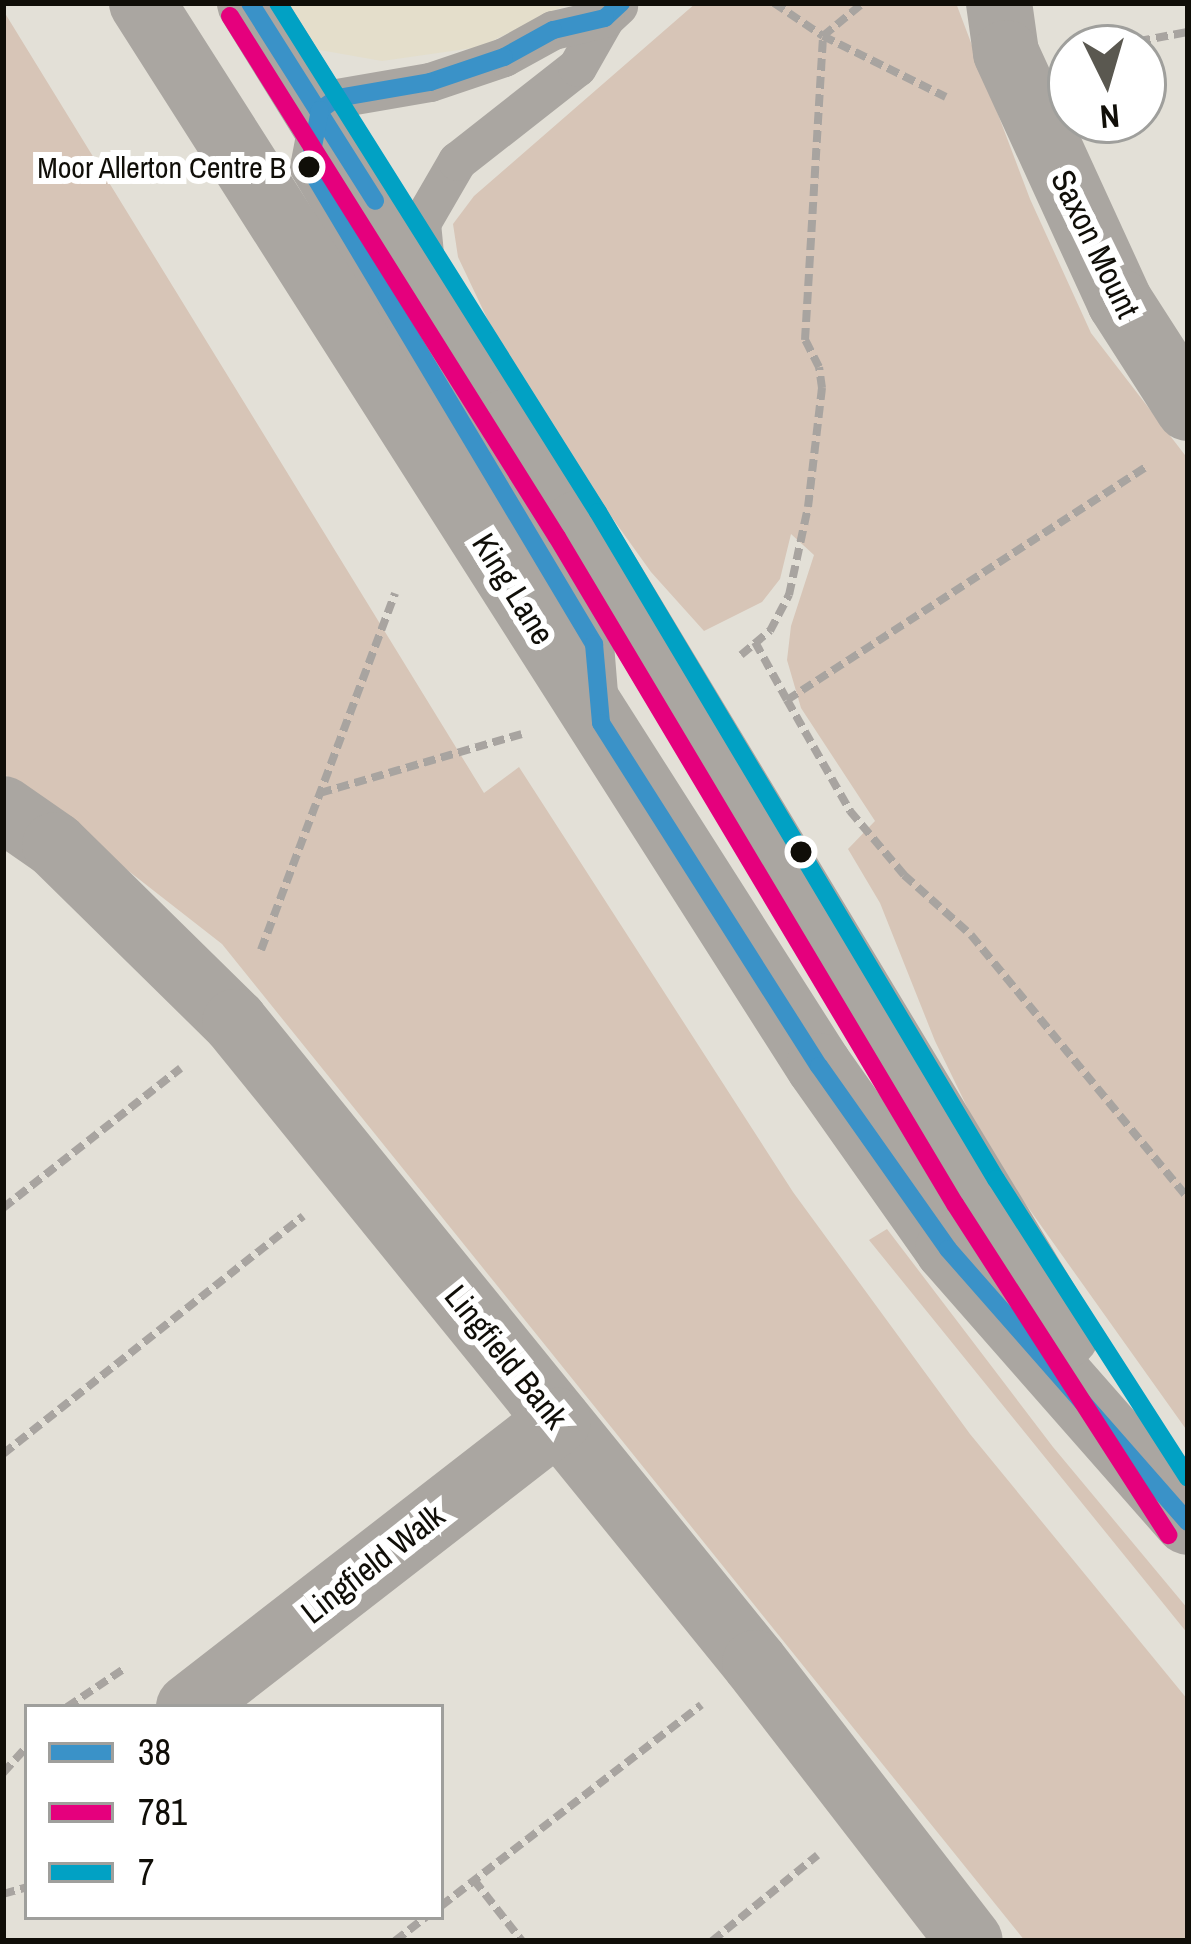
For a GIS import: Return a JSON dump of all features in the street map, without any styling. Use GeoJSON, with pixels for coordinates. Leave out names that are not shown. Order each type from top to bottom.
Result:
{"type":"FeatureCollection","features":[{"type":"Feature","properties":{"kind":"street","name":"King Lane"},"geometry":{"type":"LineString","coordinates":[[142,3],[819,1066],[947,1249],[1179,1510]]}},
{"type":"Feature","properties":{"kind":"street","name":"King Lane"},"geometry":{"type":"LineString","coordinates":[[250,3],[577,524],[976,1192],[1179,1510]]}},
{"type":"Feature","properties":{"kind":"street","name":"Saxon Mount"},"geometry":{"type":"LineString","coordinates":[[999,3],[1006,53],[1120,302],[1171,435]]}},
{"type":"Feature","properties":{"kind":"street","name":"Lingfield Bank"},"geometry":{"type":"LineString","coordinates":[[3,809],[56,845],[235,1022],[755,1664],[970,1941]]}},
{"type":"Feature","properties":{"kind":"street","name":"Lingfield Walk"},"geometry":{"type":"LineString","coordinates":[[193,1704],[558,1421]]}},
{"type":"Feature","properties":{"kind":"lane"},"geometry":{"type":"LineString","coordinates":[[601,723],[594,644],[309,167],[320,110],[337,98],[430,82],[613,10]]}},
{"type":"Feature","properties":{"kind":"lane"},"geometry":{"type":"LineString","coordinates":[[428,291],[421,224],[457,161],[577,67],[613,10]]}},
{"type":"Feature","properties":{"kind":"path"},"geometry":{"type":"LineString","coordinates":[[774,3],[824,36],[1049,148]]}},
{"type":"Feature","properties":{"kind":"path"},"geometry":{"type":"LineString","coordinates":[[740,656],[770,631],[788,595],[817,438],[820,367],[805,340],[824,36],[862,3]]}},
{"type":"Feature","properties":{"kind":"path"},"geometry":{"type":"LineString","coordinates":[[787,700],[1171,435]]}},
{"type":"Feature","properties":{"kind":"path"},"geometry":{"type":"LineString","coordinates":[[755,642],[850,811],[904,875],[971,934],[1188,1198]]}},
{"type":"Feature","properties":{"kind":"path"},"geometry":{"type":"LineString","coordinates":[[3,1454],[357,1173]]}},
{"type":"Feature","properties":{"kind":"path"},"geometry":{"type":"LineString","coordinates":[[444,1904],[755,1664]]}},
{"type":"Feature","properties":{"kind":"path"},"geometry":{"type":"LineString","coordinates":[[3,1773],[24,1750]]}},
{"type":"Feature","properties":{"kind":"path"},"geometry":{"type":"LineString","coordinates":[[712,1941],[870,1813]]}},
{"type":"Feature","properties":{"kind":"path"},"geometry":{"type":"LineString","coordinates":[[474,1880],[522,1941]]}},
{"type":"Feature","properties":{"kind":"path"},"geometry":{"type":"LineString","coordinates":[[395,1941],[422,1920]]}},
{"type":"Feature","properties":{"kind":"shaded area"},"geometry":{"type":"Polygon","coordinates":[[[268,3],[570,3],[480,47],[382,61],[314,49],[268,3]]]}},
{"type":"Feature","properties":{"kind":"shaded area"},"geometry":{"type":"Polygon","coordinates":[[[696,3],[956,3],[1030,199],[1091,333],[1188,459],[1188,1432],[990,1154],[935,1041],[880,903],[848,849],[875,821],[801,708],[787,660],[791,626],[814,555],[791,534],[780,579],[762,602],[704,631],[651,572],[545,424],[512,371],[458,257],[453,224],[474,196],[696,3]]]}},
{"type":"Feature","properties":{"kind":"shaded area"},"geometry":{"type":"Polygon","coordinates":[[[3,10],[484,793],[519,767],[793,1192],[970,1434],[1188,1700],[1188,1941],[1025,1941],[222,944],[3,773],[3,10]]]}},
{"type":"Feature","properties":{"kind":"shaded area"},"geometry":{"type":"Polygon","coordinates":[[[887,1229],[1053,1447],[1188,1609],[1188,1634],[869,1240],[887,1229]]]}},
{"type":"Feature","properties":{"kind":"transit line","name":"38"},"geometry":{"type":"LineString","coordinates":[[250,3],[375,201]]}},
{"type":"Feature","properties":{"kind":"transit line","name":"7"},"geometry":{"type":"LineString","coordinates":[[278,3],[598,512],[996,1179],[1188,1478]]}},
{"type":"Feature","properties":{"kind":"transit line","name":"38"},"geometry":{"type":"LineString","coordinates":[[621,3],[605,18],[553,30],[504,57],[430,82],[337,98],[320,110],[309,167],[594,644],[601,723],[819,1066],[948,1249],[1188,1522]]}},
{"type":"Feature","properties":{"kind":"transit line","name":"781"},"geometry":{"type":"LineString","coordinates":[[230,16],[557,537],[955,1204],[1168,1535]]}},
{"type":"Feature","properties":{"kind":"place","name":"Moor Allerton Centre B"},"geometry":{"type":"Point","coordinates":[309,167]}}]}
